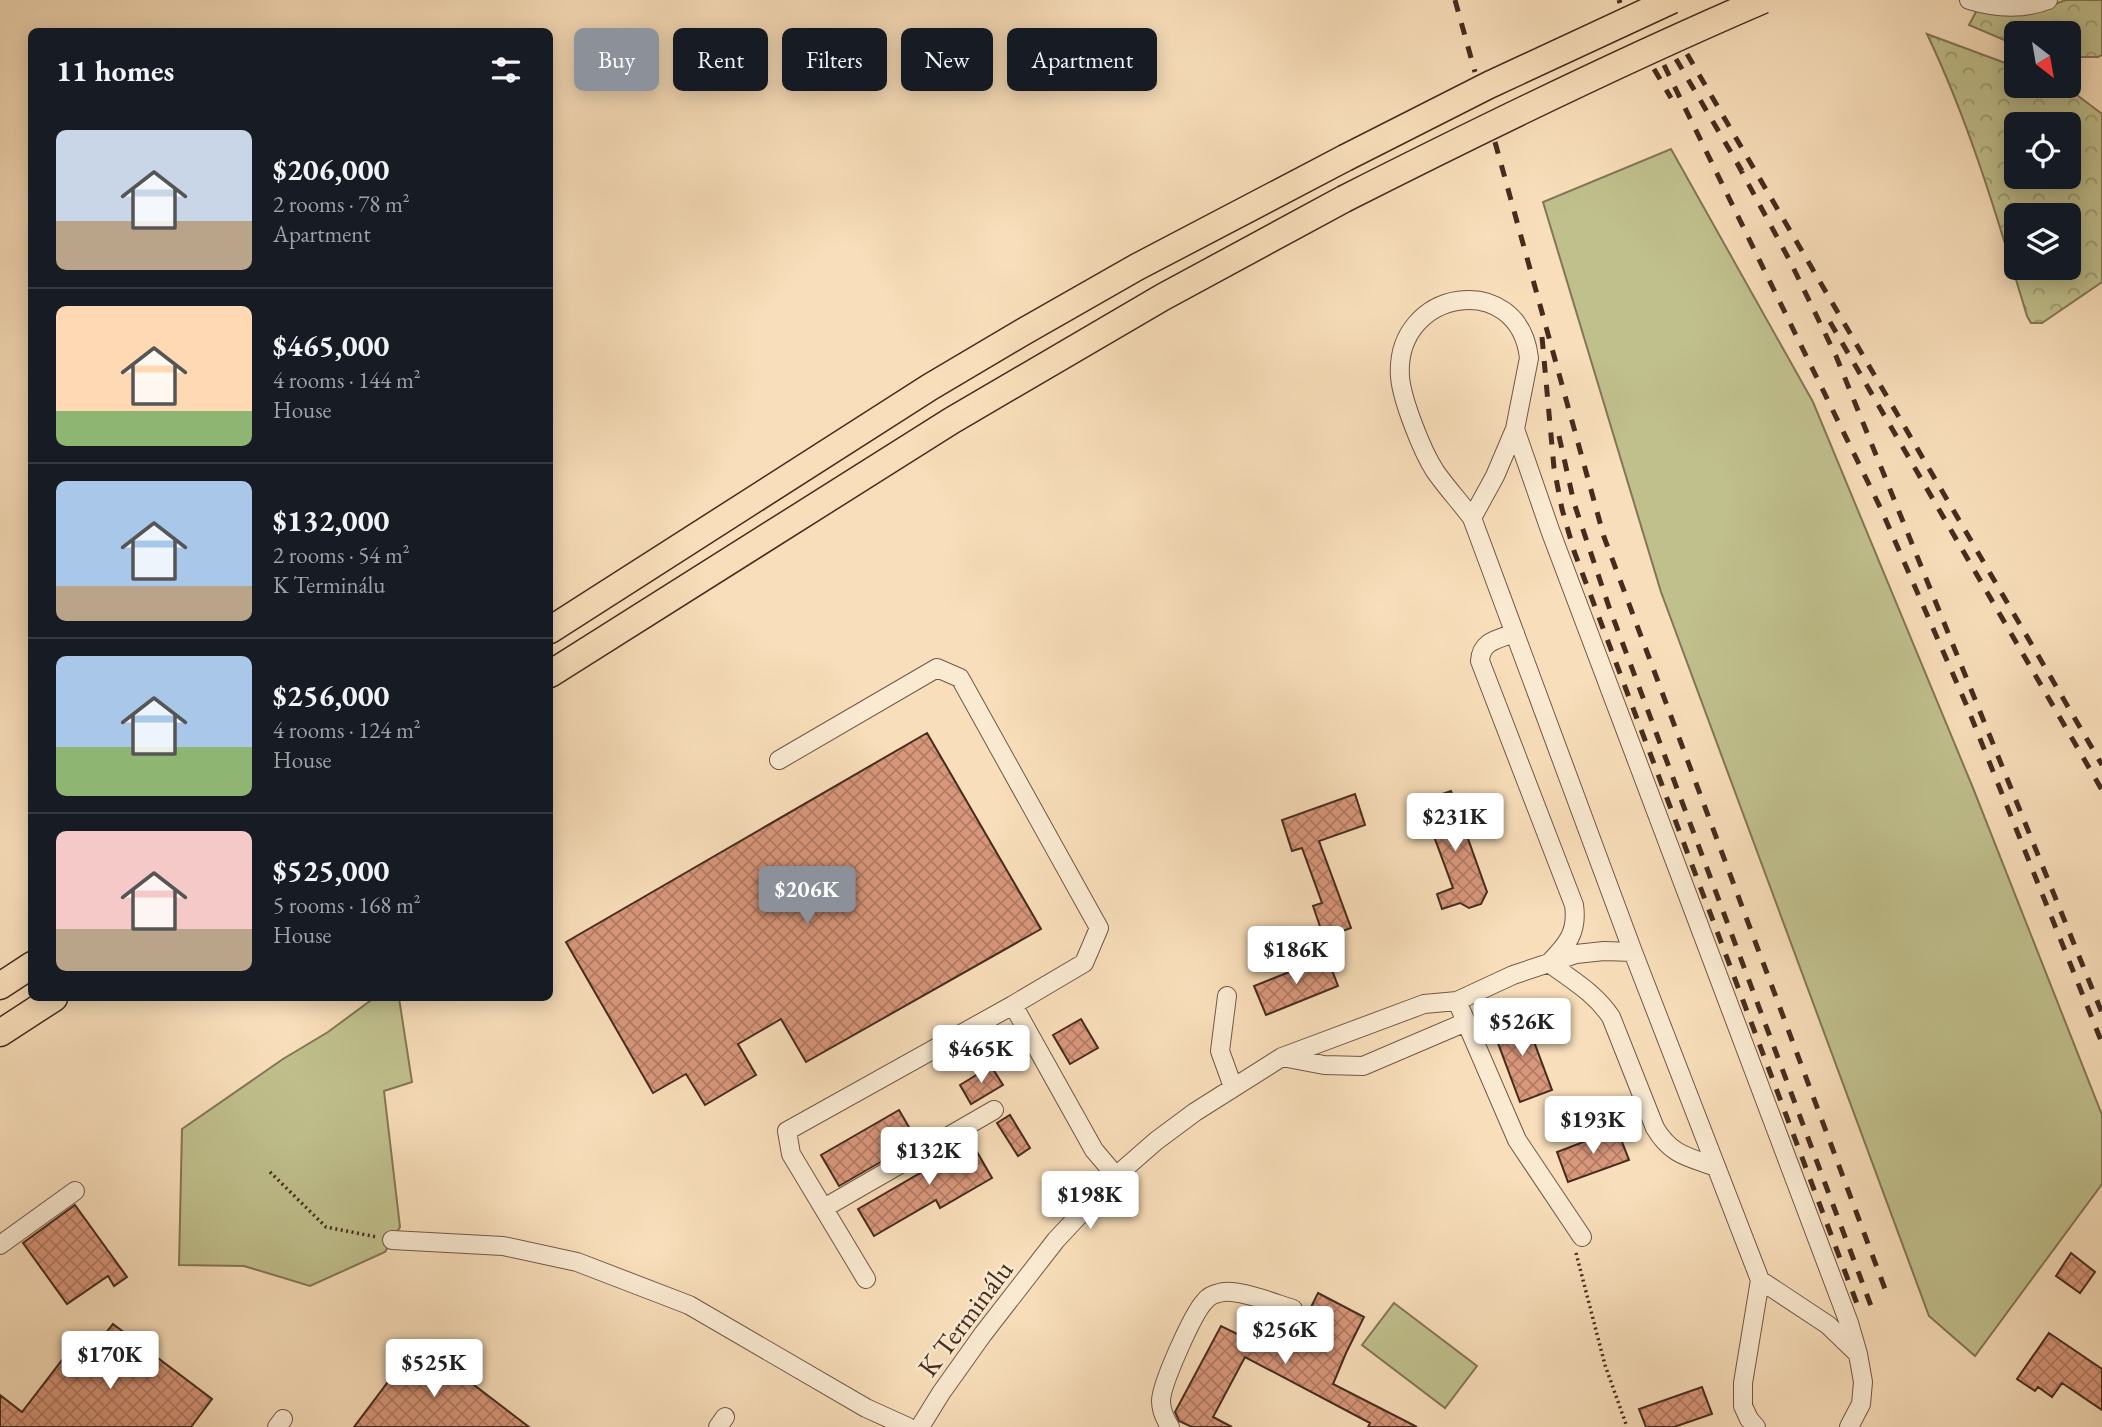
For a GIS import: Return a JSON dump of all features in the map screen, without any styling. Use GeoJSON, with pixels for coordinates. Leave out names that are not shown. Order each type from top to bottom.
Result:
{"type":"FeatureCollection","features":[{"type":"Feature","properties":{"kind":"highway"},"geometry":{"type":"LineString","coordinates":[[553,628],[930,387],[1148,261],[1501,80],[1672,0]]}},
{"type":"Feature","properties":{"kind":"highway"},"geometry":{"type":"LineString","coordinates":[[553,672],[951,421],[1163,298],[1344,199],[1489,126],[1651,49],[1763,0]]}},
{"type":"Feature","properties":{"kind":"highway"},"geometry":{"type":"LineString","coordinates":[[0,986],[28,968]]}},
{"type":"Feature","properties":{"kind":"highway"},"geometry":{"type":"LineString","coordinates":[[0,1033],[49,1001]]}},
{"type":"Feature","properties":{"kind":"street"},"geometry":{"type":"LineString","coordinates":[[1969,0],[2009,7],[2033,6],[2048,0]]}},
{"type":"Feature","properties":{"kind":"street"},"geometry":{"type":"LineString","coordinates":[[1472,517],[1495,476],[1515,429],[1517,409],[1529,368],[1528,347],[1504,312],[1476,299],[1460,298],[1433,309],[1421,319],[1405,344],[1400,377],[1406,404],[1436,472],[1472,517],[1633,952],[1760,1280],[1743,1383],[1744,1406],[1749,1419],[1756,1427]]}},
{"type":"Feature","properties":{"kind":"street"},"geometry":{"type":"LineString","coordinates":[[1515,429],[1550,530],[1849,1323],[1863,1382],[1861,1404],[1849,1427]]}},
{"type":"Feature","properties":{"kind":"street"},"geometry":{"type":"LineString","coordinates":[[1515,633],[1486,644],[1480,650],[1480,661],[1574,905],[1574,933],[1549,963],[1601,1002],[1611,1017],[1655,1128],[1663,1141],[1673,1151],[1716,1167]]}},
{"type":"Feature","properties":{"kind":"street"},"geometry":{"type":"LineString","coordinates":[[779,760],[937,668],[960,678],[1099,928],[1084,964],[787,1131],[792,1154],[866,1279]]}},
{"type":"Feature","properties":{"kind":"street","name":"K Terminálu"},"geometry":{"type":"LineString","coordinates":[[920,1427],[976,1343],[1086,1207],[1156,1141],[1233,1087],[1282,1057],[1424,1004],[1457,1000],[1513,975],[1576,954],[1633,952]]}},
{"type":"Feature","properties":{"kind":"street"},"geometry":{"type":"LineString","coordinates":[[1227,996],[1220,1051],[1233,1087]]}},
{"type":"Feature","properties":{"kind":"street"},"geometry":{"type":"LineString","coordinates":[[1457,1000],[1517,1140],[1578,1243]]}},
{"type":"Feature","properties":{"kind":"street"},"geometry":{"type":"LineString","coordinates":[[1013,1005],[1094,1150],[1116,1176]]}},
{"type":"Feature","properties":{"kind":"street"},"geometry":{"type":"LineString","coordinates":[[1282,1057],[1324,1065],[1363,1066],[1466,1022]]}},
{"type":"Feature","properties":{"kind":"street"},"geometry":{"type":"LineString","coordinates":[[824,1208],[994,1110]]}},
{"type":"Feature","properties":{"kind":"street"},"geometry":{"type":"LineString","coordinates":[[0,1245],[75,1191]]}},
{"type":"Feature","properties":{"kind":"street"},"geometry":{"type":"LineString","coordinates":[[392,1240],[503,1246],[577,1262],[689,1305],[866,1408],[908,1427]]}},
{"type":"Feature","properties":{"kind":"street"},"geometry":{"type":"LineString","coordinates":[[1760,1280],[1828,1325],[1858,1354]]}},
{"type":"Feature","properties":{"kind":"street"},"geometry":{"type":"LineString","coordinates":[[1170,1427],[1163,1413],[1162,1395],[1192,1321],[1204,1301],[1225,1291],[1293,1309]]}},
{"type":"Feature","properties":{"kind":"path"},"geometry":{"type":"LineString","coordinates":[[270,1172],[326,1227],[392,1240]]}},
{"type":"Feature","properties":{"kind":"path"},"geometry":{"type":"LineString","coordinates":[[1578,1243],[1605,1366],[1627,1427]]}},
{"type":"Feature","properties":{"kind":"green space"},"geometry":{"type":"Polygon","coordinates":[[[2066,0],[2102,0],[2102,55],[2081,57],[2081,21],[2004,21],[2004,40],[1969,25],[1978,8],[2038,10],[2066,0]]]}},
{"type":"Feature","properties":{"kind":"green space"},"geometry":{"type":"Polygon","coordinates":[[[1927,34],[2004,63],[2004,98],[2081,98],[2102,114],[2102,282],[2042,323],[2031,323],[2016,280],[2081,280],[2081,203],[2004,203],[2004,241],[1957,103],[1927,34]]]}},
{"type":"Feature","properties":{"kind":"green space"},"geometry":{"type":"Polygon","coordinates":[[[1671,149],[1813,402],[1973,788],[2102,1115],[2102,1184],[1975,1356],[1929,1316],[1661,592],[1543,202],[1671,149]]]}},
{"type":"Feature","properties":{"kind":"green space"},"geometry":{"type":"Polygon","coordinates":[[[370,1001],[399,1001],[412,1082],[384,1091],[400,1227],[385,1252],[310,1286],[244,1266],[179,1265],[182,1129],[283,1059],[328,1032],[370,1001]]]}},
{"type":"Feature","properties":{"kind":"green space"},"geometry":{"type":"Polygon","coordinates":[[[1394,1303],[1477,1366],[1445,1408],[1362,1345],[1394,1303]]]}},
{"type":"Feature","properties":{"kind":"building"},"geometry":{"type":"Polygon","coordinates":[[[927,733],[1041,929],[806,1062],[781,1019],[738,1044],[756,1075],[705,1105],[686,1074],[653,1093],[566,942],[927,733]]]}},
{"type":"Feature","properties":{"kind":"building"},"geometry":{"type":"Polygon","coordinates":[[[1451,791],[1487,892],[1481,904],[1469,908],[1460,903],[1442,909],[1437,894],[1453,888],[1421,801],[1451,791]]]}},
{"type":"Feature","properties":{"kind":"building"},"geometry":{"type":"Polygon","coordinates":[[[1355,794],[1365,825],[1319,841],[1351,928],[1324,938],[1313,906],[1322,903],[1302,848],[1292,851],[1282,820],[1355,794]]]}},
{"type":"Feature","properties":{"kind":"building"},"geometry":{"type":"Polygon","coordinates":[[[1327,957],[1338,986],[1266,1015],[1254,986],[1327,957]]]}},
{"type":"Feature","properties":{"kind":"building"},"geometry":{"type":"Polygon","coordinates":[[[1524,1015],[1552,1090],[1520,1102],[1492,1027],[1524,1015]]]}},
{"type":"Feature","properties":{"kind":"building"},"geometry":{"type":"Polygon","coordinates":[[[1081,1019],[1098,1048],[1070,1064],[1053,1035],[1081,1019]]]}},
{"type":"Feature","properties":{"kind":"building"},"geometry":{"type":"Polygon","coordinates":[[[991,1066],[1003,1085],[971,1104],[960,1085],[991,1066]]]}},
{"type":"Feature","properties":{"kind":"building"},"geometry":{"type":"Polygon","coordinates":[[[899,1110],[917,1141],[839,1186],[821,1155],[899,1110]]]}},
{"type":"Feature","properties":{"kind":"building"},"geometry":{"type":"Polygon","coordinates":[[[1010,1115],[1030,1148],[1018,1156],[997,1123],[1010,1115]]]}},
{"type":"Feature","properties":{"kind":"building"},"geometry":{"type":"Polygon","coordinates":[[[1617,1129],[1629,1160],[1568,1182],[1557,1152],[1617,1129]]]}},
{"type":"Feature","properties":{"kind":"building"},"geometry":{"type":"Polygon","coordinates":[[[969,1138],[992,1178],[940,1208],[936,1200],[874,1236],[858,1209],[920,1173],[917,1167],[969,1138]]]}},
{"type":"Feature","properties":{"kind":"building"},"geometry":{"type":"Polygon","coordinates":[[[75,1205],[127,1277],[114,1286],[108,1276],[67,1304],[23,1243],[75,1205]]]}},
{"type":"Feature","properties":{"kind":"building"},"geometry":{"type":"Polygon","coordinates":[[[2071,1253],[2095,1272],[2080,1293],[2056,1276],[2071,1253]]]}},
{"type":"Feature","properties":{"kind":"building"},"geometry":{"type":"Polygon","coordinates":[[[1318,1293],[1364,1317],[1333,1384],[1417,1427],[1368,1427],[1370,1423],[1245,1357],[1213,1417],[1232,1427],[1192,1427],[1179,1421],[1175,1412],[1221,1326],[1270,1350],[1287,1319],[1303,1323],[1318,1293]]]}},
{"type":"Feature","properties":{"kind":"building"},"geometry":{"type":"Polygon","coordinates":[[[113,1324],[212,1399],[191,1427],[0,1427],[0,1395],[22,1412],[79,1338],[93,1349],[113,1324]]]}},
{"type":"Feature","properties":{"kind":"building"},"geometry":{"type":"Polygon","coordinates":[[[2049,1333],[2102,1369],[2102,1410],[2062,1383],[2052,1397],[2038,1387],[2035,1391],[2017,1379],[2049,1333]]]}},
{"type":"Feature","properties":{"kind":"building"},"geometry":{"type":"Polygon","coordinates":[[[418,1342],[529,1427],[354,1427],[418,1342]]]}},
{"type":"Feature","properties":{"kind":"building"},"geometry":{"type":"Polygon","coordinates":[[[1702,1387],[1712,1414],[1674,1427],[1646,1427],[1639,1409],[1702,1387]]]}},
{"type":"Feature","properties":{"kind":"railway"},"geometry":{"type":"LineString","coordinates":[[1455,0],[1475,72]]}},
{"type":"Feature","properties":{"kind":"railway"},"geometry":{"type":"LineString","coordinates":[[1687,54],[2102,765]]}},
{"type":"Feature","properties":{"kind":"railway"},"geometry":{"type":"LineString","coordinates":[[1676,59],[1742,171]]}},
{"type":"Feature","properties":{"kind":"railway"},"geometry":{"type":"LineString","coordinates":[[1664,65],[1881,509],[1966,704],[2102,1043]]}},
{"type":"Feature","properties":{"kind":"railway"},"geometry":{"type":"LineString","coordinates":[[1654,69],[1671,98]]}},
{"type":"Feature","properties":{"kind":"railway"},"geometry":{"type":"LineString","coordinates":[[1495,142],[1604,537],[1888,1297]]}},
{"type":"Feature","properties":{"kind":"railway"},"geometry":{"type":"LineString","coordinates":[[1737,163],[1790,261],[1836,356],[2102,1013]]}},
{"type":"Feature","properties":{"kind":"railway"},"geometry":{"type":"LineString","coordinates":[[1830,322],[2102,790]]}},
{"type":"Feature","properties":{"kind":"railway"},"geometry":{"type":"LineString","coordinates":[[1542,337],[1554,468],[1574,551],[1859,1309]]}},
{"type":"Feature","properties":{"kind":"railway"},"geometry":{"type":"LineString","coordinates":[[1559,436],[1574,503],[1609,607],[1871,1306]]}}]}
